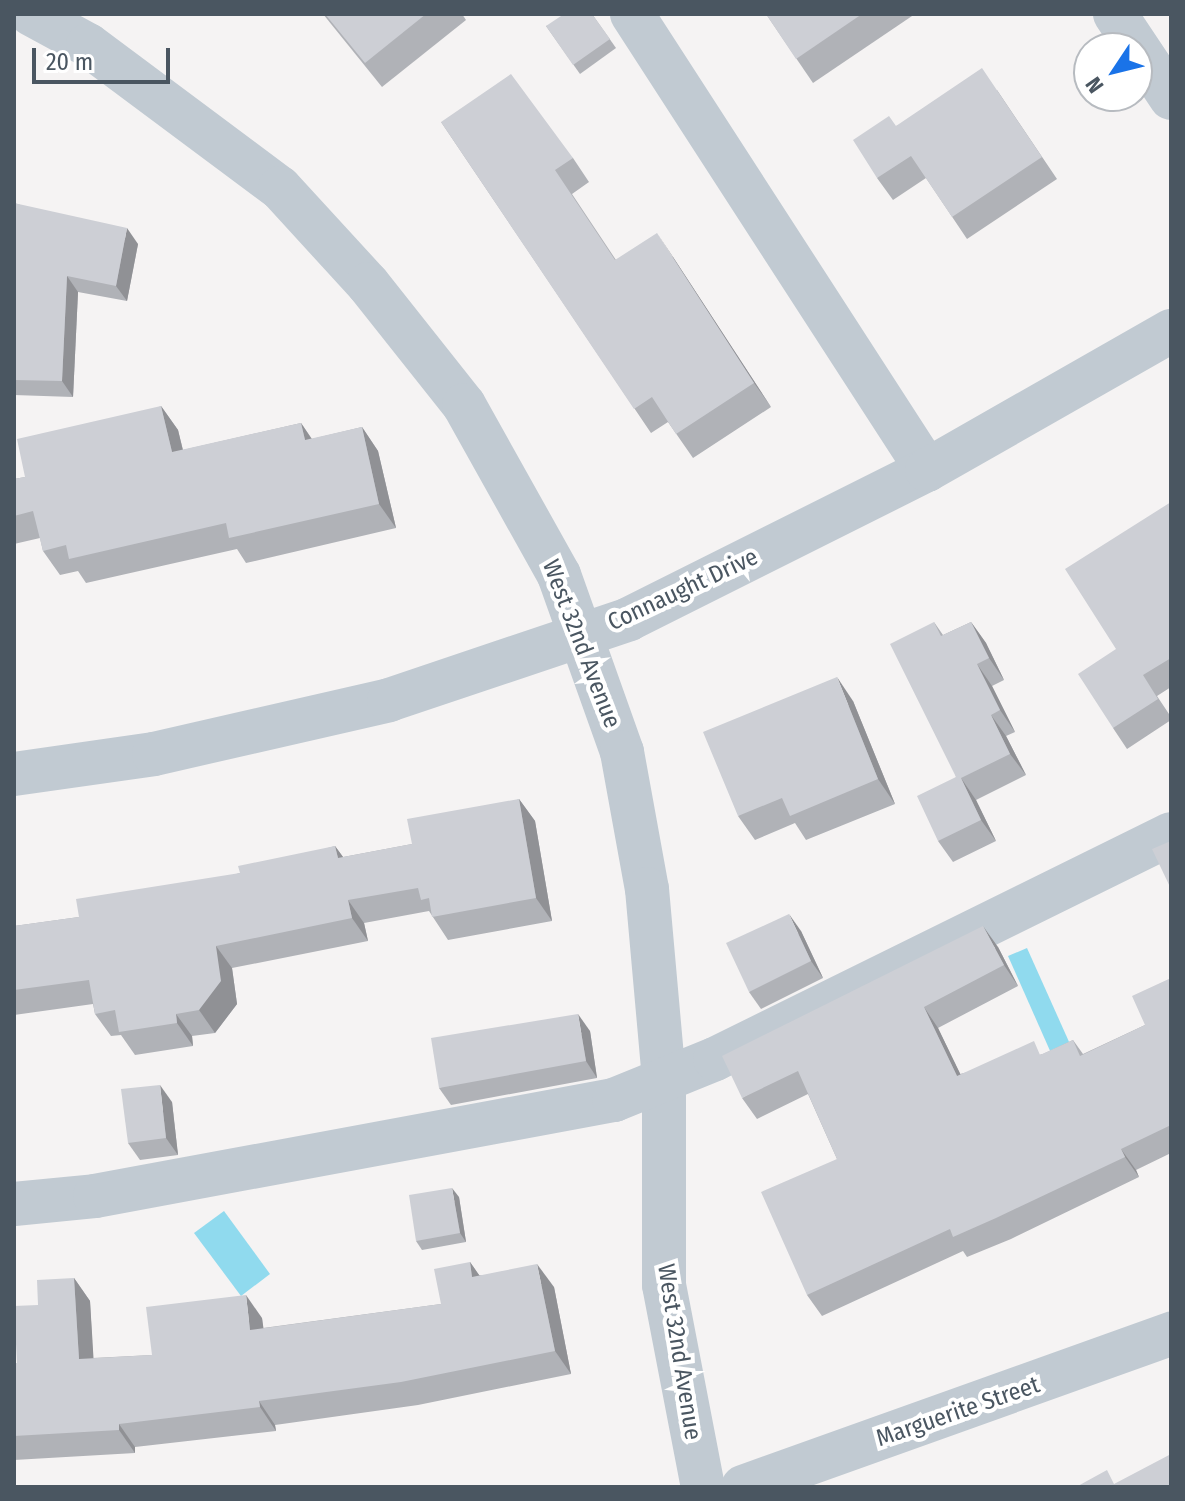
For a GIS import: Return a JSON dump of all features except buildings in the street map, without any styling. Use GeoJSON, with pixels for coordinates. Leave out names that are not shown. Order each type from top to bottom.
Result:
{"type":"FeatureCollection","features":[{"type":"Feature","properties":{"kind":"street","name":"West 32nd Avenue"},"geometry":{"type":"LineString","coordinates":[[31,14],[88,45],[280,188],[368,284],[464,405],[559,575],[628,783],[647,889],[664,1080],[664,1285],[703,1487]]}},
{"type":"Feature","properties":{"kind":"street"},"geometry":{"type":"LineString","coordinates":[[632,14],[927,470]]}},
{"type":"Feature","properties":{"kind":"street"},"geometry":{"type":"LineString","coordinates":[[1115,14],[1171,98]]}},
{"type":"Feature","properties":{"kind":"street","name":"Connaught Drive"},"geometry":{"type":"LineString","coordinates":[[14,774],[154,754],[389,700],[629,619],[927,470],[1171,331]]}},
{"type":"Feature","properties":{"kind":"street"},"geometry":{"type":"LineString","coordinates":[[14,1204],[95,1196],[614,1100],[664,1080],[1171,834]]}},
{"type":"Feature","properties":{"kind":"street","name":"Marguerite Street"},"geometry":{"type":"LineString","coordinates":[[743,1487],[1171,1334]]}},
{"type":"Feature","properties":{"kind":"water"},"geometry":{"type":"Polygon","coordinates":[[[1027,948],[1070,1044],[1051,1053],[1008,956],[1027,948]]]}},
{"type":"Feature","properties":{"kind":"water"},"geometry":{"type":"Polygon","coordinates":[[[224,1211],[270,1274],[241,1296],[194,1233],[224,1211]]]}}]}
